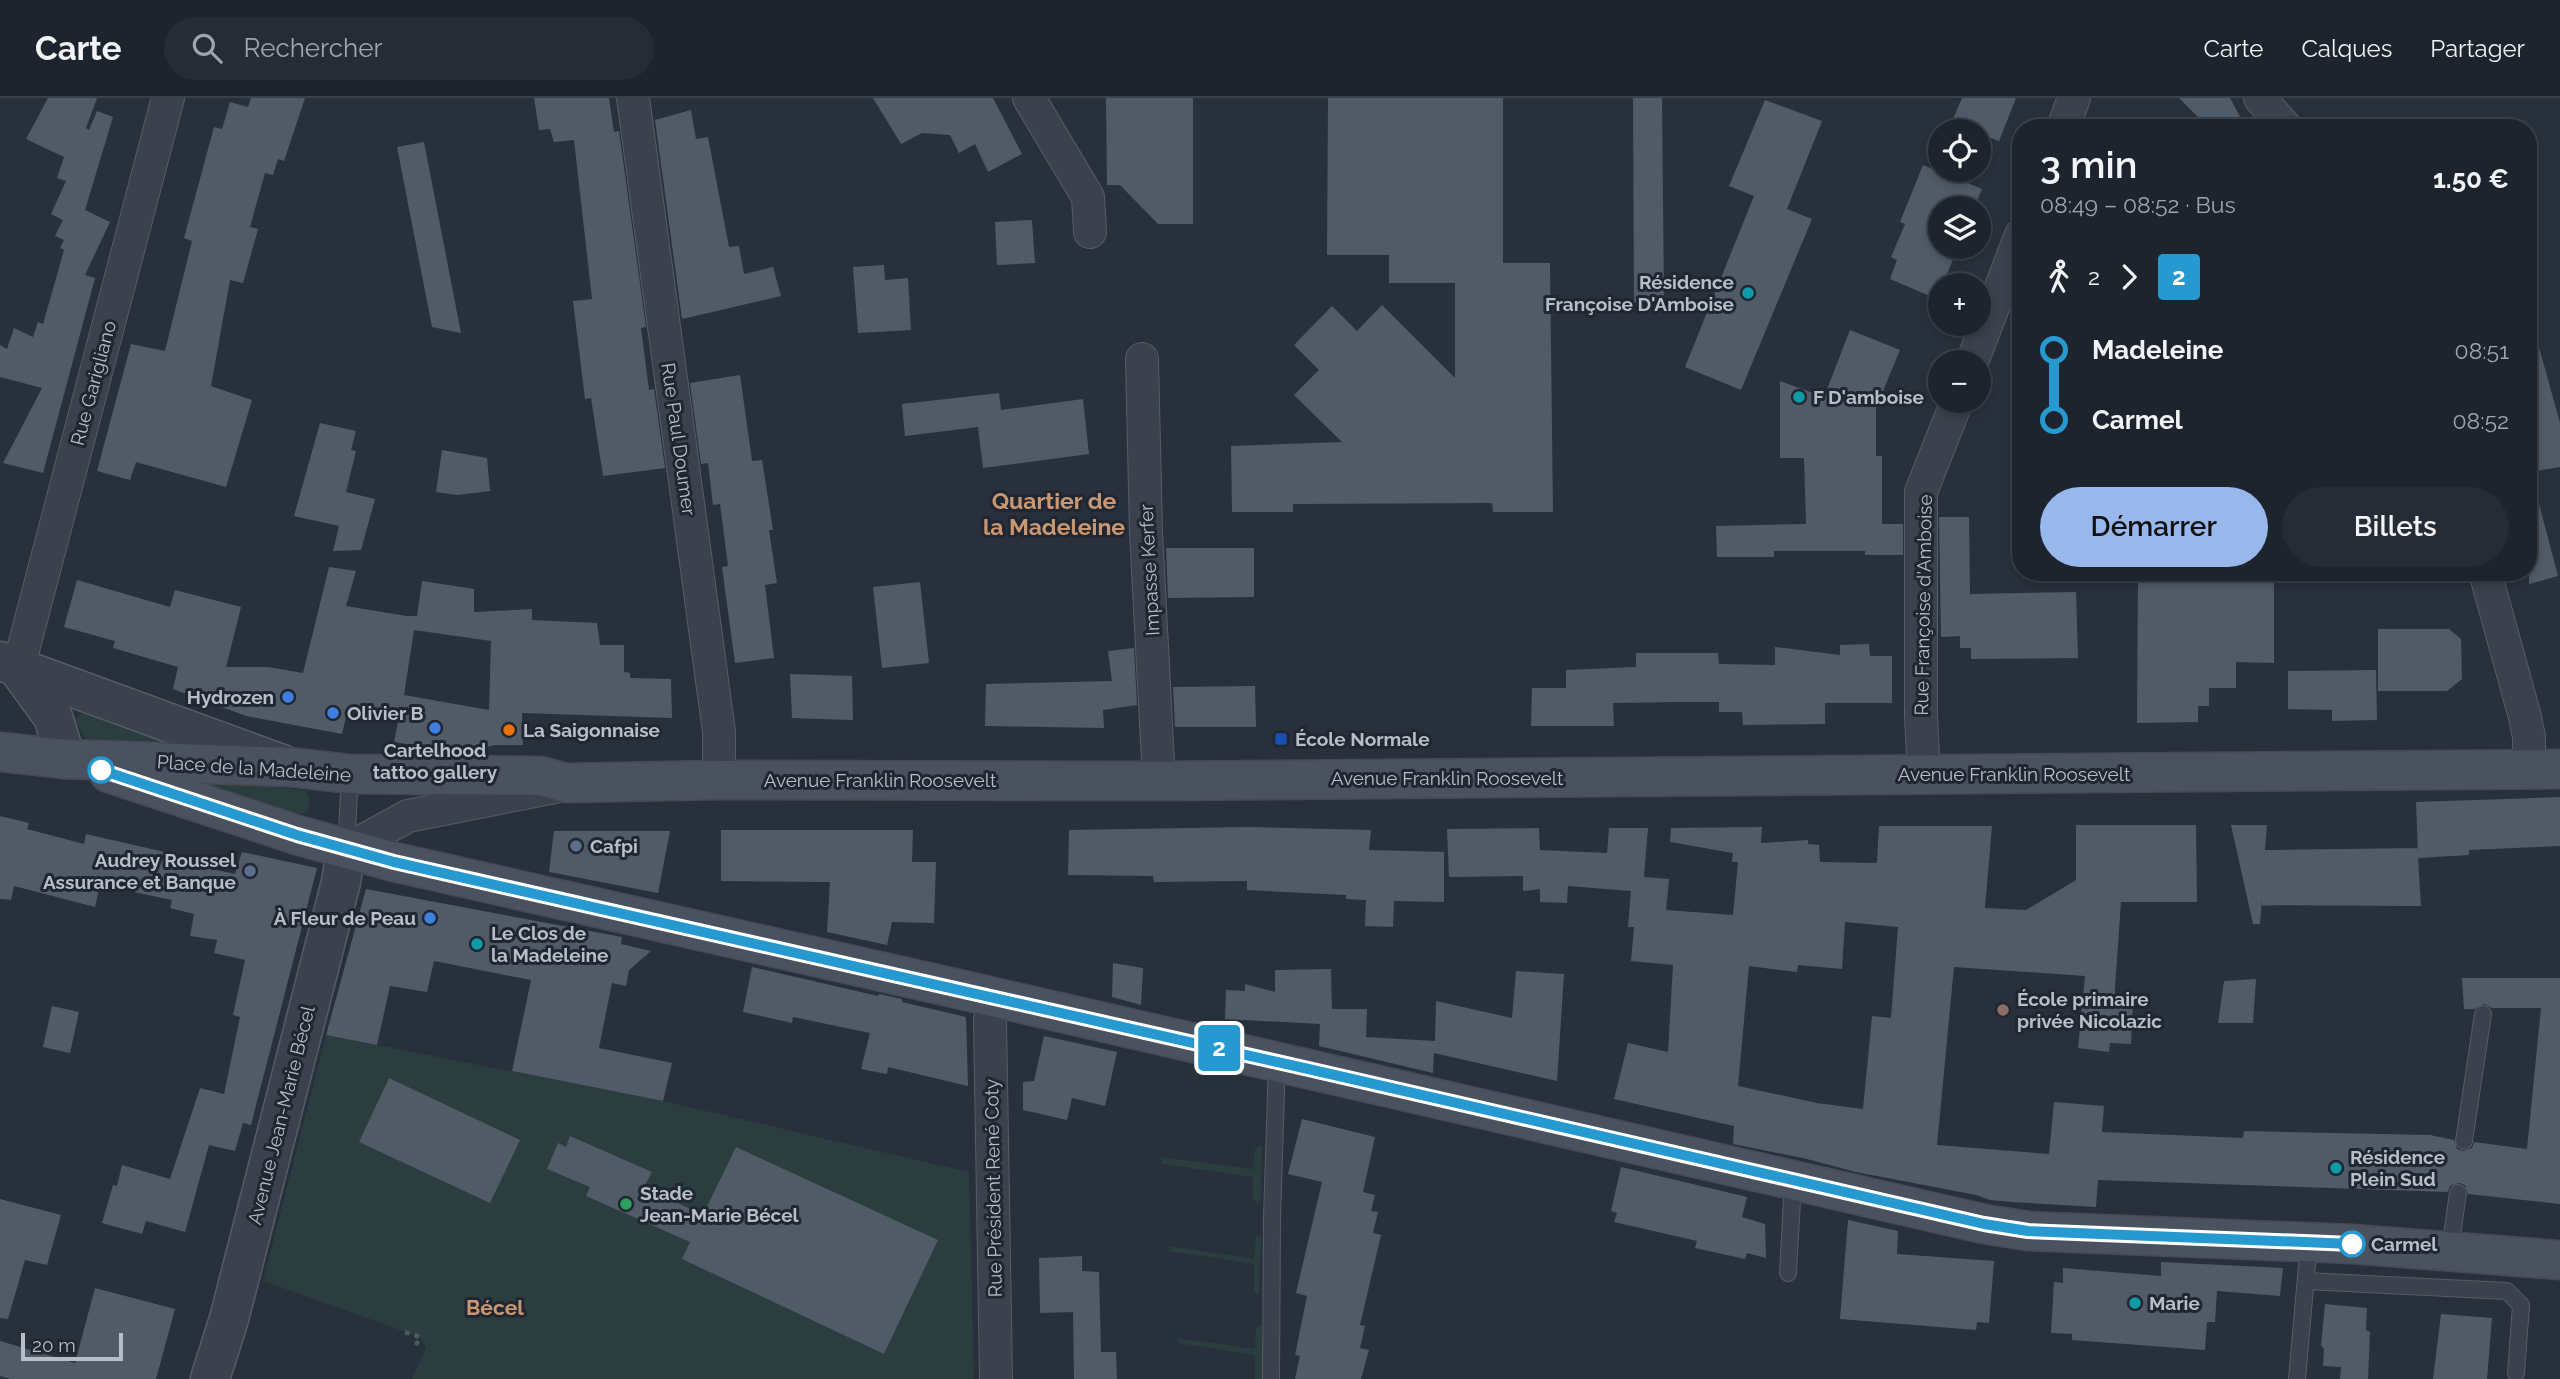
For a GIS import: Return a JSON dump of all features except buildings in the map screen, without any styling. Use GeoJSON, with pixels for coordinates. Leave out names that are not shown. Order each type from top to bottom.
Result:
{"type":"FeatureCollection","features":[{"type":"Feature","properties":{"kind":"main road"},"geometry":{"type":"LineString","coordinates":[[0,752],[66,759]]}},
{"type":"Feature","properties":{"kind":"main road","name":"Place de la Madeleine"},"geometry":{"type":"LineString","coordinates":[[66,759],[290,767],[350,775],[540,776],[566,783]]}},
{"type":"Feature","properties":{"kind":"main road","name":"Place de la Madeleine"},"geometry":{"type":"LineString","coordinates":[[66,759],[346,850],[1984,1224],[2028,1231],[2309,1242],[2450,1250],[2560,1260]]}},
{"type":"Feature","properties":{"kind":"main road","name":"Avenue Franklin Roosevelt"},"geometry":{"type":"LineString","coordinates":[[566,783],[719,779],[1159,781],[2544,769]]}},
{"type":"Feature","properties":{"kind":"street","name":"Rue Garigliano"},"geometry":{"type":"LineString","coordinates":[[9,665],[168,98]]}},
{"type":"Feature","properties":{"kind":"street","name":"Rue Paul Doumer"},"geometry":{"type":"LineString","coordinates":[[633,98],[717,722],[719,779]]}},
{"type":"Feature","properties":{"kind":"street"},"geometry":{"type":"LineString","coordinates":[[1029,98],[1088,197],[1090,232]]}},
{"type":"Feature","properties":{"kind":"street"},"geometry":{"type":"LineString","coordinates":[[2066,119],[2074,98]]}},
{"type":"Feature","properties":{"kind":"street"},"geometry":{"type":"LineString","coordinates":[[2260,98],[2278,119]]}},
{"type":"Feature","properties":{"kind":"street"},"geometry":{"type":"LineString","coordinates":[[1977,350],[2012,258]]}},
{"type":"Feature","properties":{"kind":"street","name":"Impasse Kerfer"},"geometry":{"type":"LineString","coordinates":[[1142,359],[1146,532],[1159,781]]}},
{"type":"Feature","properties":{"kind":"street","name":"Rue Françoise d'Amboise"},"geometry":{"type":"LineString","coordinates":[[1924,774],[1921,716],[1921,492],[1952,413]]}},
{"type":"Feature","properties":{"kind":"street"},"geometry":{"type":"LineString","coordinates":[[2488,581],[2529,737],[2544,769]]}},
{"type":"Feature","properties":{"kind":"street"},"geometry":{"type":"LineString","coordinates":[[9,665],[53,717],[66,759]]}},
{"type":"Feature","properties":{"kind":"street"},"geometry":{"type":"LineString","coordinates":[[9,665],[290,767]]}},
{"type":"Feature","properties":{"kind":"street","name":"Avenue Franklin Roosevelt"},"geometry":{"type":"LineString","coordinates":[[346,850],[408,816],[566,783]]}},
{"type":"Feature","properties":{"kind":"street","name":"Avenue Jean-Marie Bécel"},"geometry":{"type":"LineString","coordinates":[[210,1379],[232,1307],[341,883],[346,850]]}},
{"type":"Feature","properties":{"kind":"street","name":"Rue Président René Coty"},"geometry":{"type":"LineString","coordinates":[[993,997],[990,1020],[996,1379]]}},
{"type":"Feature","properties":{"kind":"lane"},"geometry":{"type":"LineString","coordinates":[[346,850],[350,775]]}},
{"type":"Feature","properties":{"kind":"lane"},"geometry":{"type":"LineString","coordinates":[[2464,1141],[2483,1014]]}},
{"type":"Feature","properties":{"kind":"lane"},"geometry":{"type":"LineString","coordinates":[[1271,1379],[1277,1061]]}},
{"type":"Feature","properties":{"kind":"lane"},"geometry":{"type":"LineString","coordinates":[[1788,1273],[1793,1181]]}},
{"type":"Feature","properties":{"kind":"lane"},"geometry":{"type":"LineString","coordinates":[[2450,1250],[2458,1193]]}},
{"type":"Feature","properties":{"kind":"lane"},"geometry":{"type":"LineString","coordinates":[[2297,1379],[2309,1242]]}},
{"type":"Feature","properties":{"kind":"lane"},"geometry":{"type":"LineString","coordinates":[[2306,1281],[2507,1291],[2521,1306],[2516,1373]]}},
{"type":"Feature","properties":{"kind":"path"},"geometry":{"type":"LineString","coordinates":[[405,1332],[420,1337],[414,1349]]}},
{"type":"Feature","properties":{"kind":"shaded area"},"geometry":{"type":"Polygon","coordinates":[[[89,706],[190,747],[91,742],[86,739],[74,720],[89,706]]]}},
{"type":"Feature","properties":{"kind":"shaded area"},"geometry":{"type":"Polygon","coordinates":[[[217,777],[306,791],[310,802],[307,813],[296,814],[177,784],[217,777]]]}},
{"type":"Feature","properties":{"kind":"shaded area","name":"Stade Jean-Marie Bécel"},"geometry":{"type":"Polygon","coordinates":[[[326,1035],[663,1101],[969,1172],[974,1379],[412,1379],[426,1348],[420,1337],[263,1281],[326,1035]]]}},
{"type":"Feature","properties":{"kind":"shaded area"},"geometry":{"type":"Polygon","coordinates":[[[1261,1145],[1261,1200],[1258,1204],[1253,1199],[1253,1177],[1162,1164],[1161,1157],[1253,1169],[1255,1149],[1261,1145]]]}},
{"type":"Feature","properties":{"kind":"shaded area"},"geometry":{"type":"Polygon","coordinates":[[[1259,1235],[1259,1294],[1254,1293],[1254,1264],[1169,1251],[1169,1246],[1254,1259],[1256,1236],[1259,1235]]]}},
{"type":"Feature","properties":{"kind":"shaded area"},"geometry":{"type":"Polygon","coordinates":[[[1262,1326],[1262,1379],[1255,1379],[1255,1355],[1177,1343],[1177,1338],[1255,1349],[1256,1328],[1262,1326]]]}},
{"type":"Feature","properties":{"kind":"bus line","name":"2"},"geometry":{"type":"LineString","coordinates":[[101,770],[346,850],[439,873],[1984,1224],[2028,1231],[2352,1244]]}},
{"type":"Feature","properties":{"kind":"place","name":"Résidence Françoise D'Amboise"},"geometry":{"type":"Point","coordinates":[1748,293]}},
{"type":"Feature","properties":{"kind":"place","name":"F D'amboise"},"geometry":{"type":"Point","coordinates":[1799,397]}},
{"type":"Feature","properties":{"kind":"place","name":"Hydrozen"},"geometry":{"type":"Point","coordinates":[288,697]}},
{"type":"Feature","properties":{"kind":"place","name":"Olivier B"},"geometry":{"type":"Point","coordinates":[333,713]}},
{"type":"Feature","properties":{"kind":"place","name":"Cartelhood tattoo gallery"},"geometry":{"type":"Point","coordinates":[435,728]}},
{"type":"Feature","properties":{"kind":"place","name":"La Saigonnaise"},"geometry":{"type":"Point","coordinates":[509,730]}},
{"type":"Feature","properties":{"kind":"place","name":"École Normale"},"geometry":{"type":"Point","coordinates":[1281,739]}},
{"type":"Feature","properties":{"kind":"place","name":"Cafpi"},"geometry":{"type":"Point","coordinates":[576,846]}},
{"type":"Feature","properties":{"kind":"place","name":"Audrey Roussel Assurance et Banque"},"geometry":{"type":"Point","coordinates":[250,871]}},
{"type":"Feature","properties":{"kind":"place","name":"À Fleur de Peau"},"geometry":{"type":"Point","coordinates":[430,918]}},
{"type":"Feature","properties":{"kind":"place","name":"Le Clos de la Madeleine"},"geometry":{"type":"Point","coordinates":[477,944]}},
{"type":"Feature","properties":{"kind":"place","name":"École primaire privée Nicolazic"},"geometry":{"type":"Point","coordinates":[2003,1010]}},
{"type":"Feature","properties":{"kind":"place","name":"Résidence Plein Sud"},"geometry":{"type":"Point","coordinates":[2336,1168]}},
{"type":"Feature","properties":{"kind":"place","name":"Stade Jean-Marie Bécel"},"geometry":{"type":"Point","coordinates":[626,1204]}},
{"type":"Feature","properties":{"kind":"place","name":"Carmel"},"geometry":{"type":"Point","coordinates":[2352,1244]}},
{"type":"Feature","properties":{"kind":"place","name":"Marie"},"geometry":{"type":"Point","coordinates":[2135,1303]}},
{"type":"Feature","properties":{"kind":"district","name":"Quartier de la Madeleine"},"geometry":{"type":"Point","coordinates":[1054,514]}},
{"type":"Feature","properties":{"kind":"district","name":"Bécel"},"geometry":{"type":"Point","coordinates":[495,1308]}}]}
